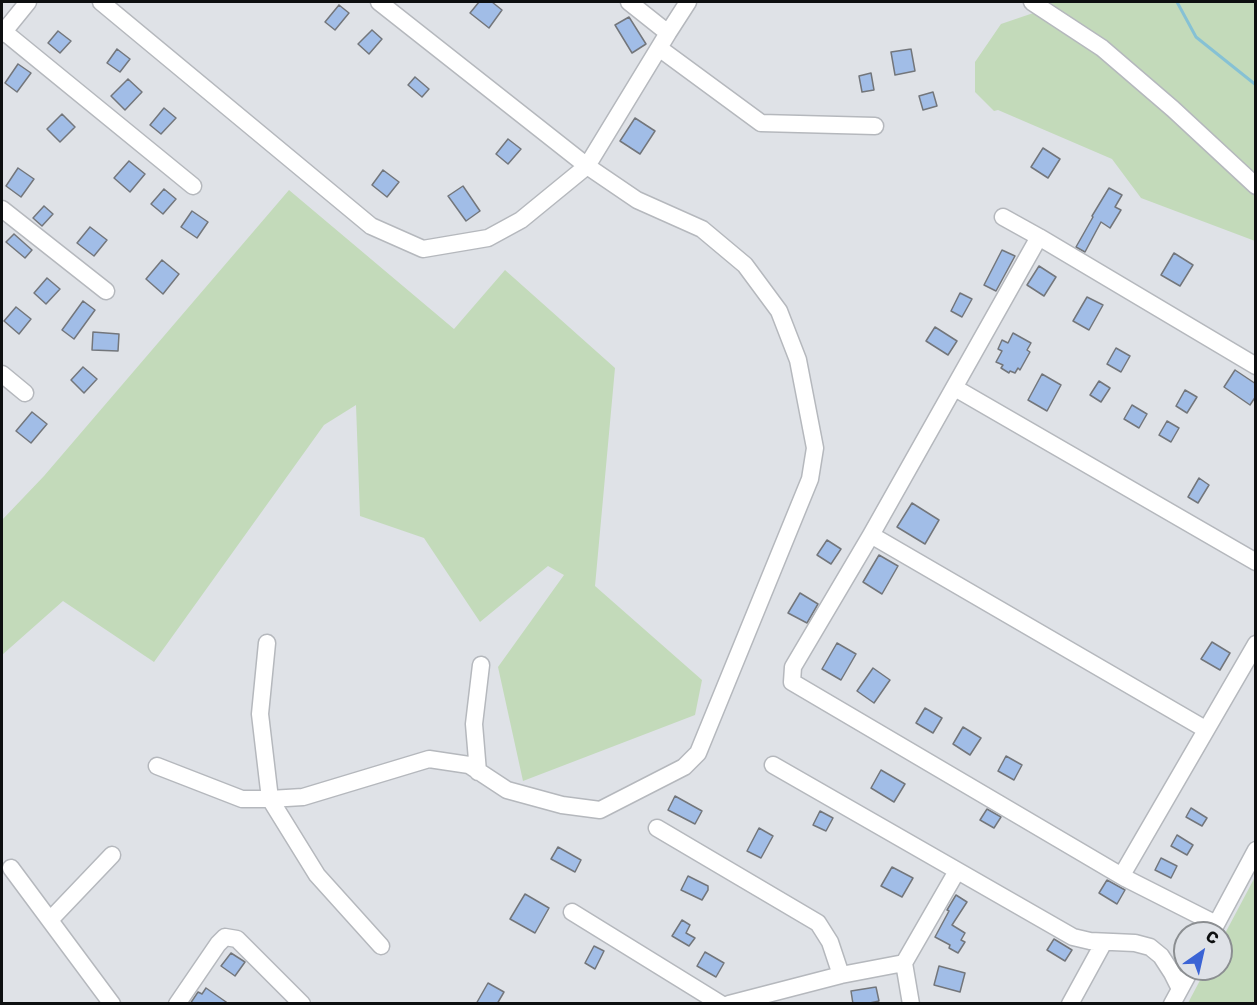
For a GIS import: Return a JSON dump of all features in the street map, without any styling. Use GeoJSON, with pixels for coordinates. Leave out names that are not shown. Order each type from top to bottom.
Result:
{"type":"FeatureCollection","features":[{"type":"Feature","properties":{"kind":"street"},"geometry":{"type":"LineString","coordinates":[[28,2],[2,32],[193,186]]}},
{"type":"Feature","properties":{"kind":"street"},"geometry":{"type":"LineString","coordinates":[[100,2],[371,226],[423,249],[488,238],[521,220],[587,166],[688,2]]}},
{"type":"Feature","properties":{"kind":"street"},"geometry":{"type":"LineString","coordinates":[[158,766],[242,799],[270,799],[303,797],[429,759],[468,765],[507,790],[562,805],[600,810],[684,767],[698,753],[810,479],[815,448],[798,360],[779,311],[745,265],[702,229],[637,200],[587,166],[379,2]]}},
{"type":"Feature","properties":{"kind":"street"},"geometry":{"type":"LineString","coordinates":[[629,2],[668,33]]}},
{"type":"Feature","properties":{"kind":"street"},"geometry":{"type":"LineString","coordinates":[[1032,2],[1102,48],[1173,109],[1256,186]]}},
{"type":"Feature","properties":{"kind":"street"},"geometry":{"type":"LineString","coordinates":[[658,48],[761,123],[875,126]]}},
{"type":"Feature","properties":{"kind":"street"},"geometry":{"type":"LineString","coordinates":[[2,209],[106,291]]}},
{"type":"Feature","properties":{"kind":"street"},"geometry":{"type":"LineString","coordinates":[[1003,217],[1256,366]]}},
{"type":"Feature","properties":{"kind":"street"},"geometry":{"type":"LineString","coordinates":[[1039,237],[872,535],[794,667],[792,682],[1202,921]]}},
{"type":"Feature","properties":{"kind":"street"},"geometry":{"type":"LineString","coordinates":[[2,374],[25,393]]}},
{"type":"Feature","properties":{"kind":"street"},"geometry":{"type":"LineString","coordinates":[[955,388],[1256,562]]}},
{"type":"Feature","properties":{"kind":"street"},"geometry":{"type":"LineString","coordinates":[[872,535],[1205,729]]}},
{"type":"Feature","properties":{"kind":"street"},"geometry":{"type":"LineString","coordinates":[[267,643],[260,714],[270,799],[317,875],[381,946]]}},
{"type":"Feature","properties":{"kind":"street"},"geometry":{"type":"LineString","coordinates":[[1122,875],[1256,644]]}},
{"type":"Feature","properties":{"kind":"street"},"geometry":{"type":"LineString","coordinates":[[478,772],[474,724],[481,665]]}},
{"type":"Feature","properties":{"kind":"street"},"geometry":{"type":"LineString","coordinates":[[773,765],[1073,937],[1090,941],[1135,943],[1150,947],[1161,956],[1173,973],[1176,996]]}},
{"type":"Feature","properties":{"kind":"street"},"geometry":{"type":"LineString","coordinates":[[657,828],[818,923],[830,942],[841,975]]}},
{"type":"Feature","properties":{"kind":"street"},"geometry":{"type":"LineString","coordinates":[[1218,921],[1256,850]]}},
{"type":"Feature","properties":{"kind":"street"},"geometry":{"type":"LineString","coordinates":[[50,920],[112,855]]}},
{"type":"Feature","properties":{"kind":"street"},"geometry":{"type":"LineString","coordinates":[[11,868],[112,1004]]}},
{"type":"Feature","properties":{"kind":"street"},"geometry":{"type":"LineString","coordinates":[[911,1004],[904,963],[957,871]]}},
{"type":"Feature","properties":{"kind":"street"},"geometry":{"type":"LineString","coordinates":[[572,912],[721,1004]]}},
{"type":"Feature","properties":{"kind":"street"},"geometry":{"type":"LineString","coordinates":[[177,1004],[225,937],[237,939],[302,1004]]}},
{"type":"Feature","properties":{"kind":"street"},"geometry":{"type":"LineString","coordinates":[[1070,1004],[1104,942]]}},
{"type":"Feature","properties":{"kind":"street"},"geometry":{"type":"LineString","coordinates":[[729,1004],[841,975],[904,963]]}},
{"type":"Feature","properties":{"kind":"street"},"geometry":{"type":"LineString","coordinates":[[1176,996],[1184,981]]}},
{"type":"Feature","properties":{"kind":"green space"},"geometry":{"type":"Polygon","coordinates":[[[1044,2],[1255,2],[1255,241],[1141,198],[1112,159],[998,110],[994,111],[975,92],[975,62],[1001,24],[1048,8],[1044,2]]]}},
{"type":"Feature","properties":{"kind":"green space"},"geometry":{"type":"Polygon","coordinates":[[[289,190],[454,329],[505,270],[615,368],[595,586],[702,680],[695,715],[523,781],[498,667],[564,575],[548,566],[480,622],[424,538],[360,516],[356,405],[324,425],[154,662],[63,601],[2,655],[2,520],[44,476],[289,190]]]}},
{"type":"Feature","properties":{"kind":"green space"},"geometry":{"type":"Polygon","coordinates":[[[1255,877],[1255,1003],[1188,1003],[1200,981],[1233,981],[1232,921],[1255,877]]]}},
{"type":"Feature","properties":{"kind":"building"},"geometry":{"type":"Polygon","coordinates":[[[479,2],[492,2],[502,10],[489,28],[470,13],[479,2]]]}},
{"type":"Feature","properties":{"kind":"building"},"geometry":{"type":"Polygon","coordinates":[[[339,5],[349,13],[335,30],[325,22],[339,5]]]}},
{"type":"Feature","properties":{"kind":"building"},"geometry":{"type":"Polygon","coordinates":[[[629,17],[646,44],[632,53],[615,25],[629,17]]]}},
{"type":"Feature","properties":{"kind":"building"},"geometry":{"type":"Polygon","coordinates":[[[372,30],[382,39],[369,54],[358,44],[372,30]]]}},
{"type":"Feature","properties":{"kind":"building"},"geometry":{"type":"Polygon","coordinates":[[[58,31],[71,41],[60,53],[48,43],[58,31]]]}},
{"type":"Feature","properties":{"kind":"building"},"geometry":{"type":"Polygon","coordinates":[[[117,49],[130,59],[120,72],[107,63],[117,49]]]}},
{"type":"Feature","properties":{"kind":"building"},"geometry":{"type":"Polygon","coordinates":[[[911,49],[915,71],[895,75],[891,52],[911,49]]]}},
{"type":"Feature","properties":{"kind":"building"},"geometry":{"type":"Polygon","coordinates":[[[18,64],[31,73],[17,92],[5,83],[18,64]]]}},
{"type":"Feature","properties":{"kind":"building"},"geometry":{"type":"Polygon","coordinates":[[[871,73],[874,90],[862,92],[859,76],[871,73]]]}},
{"type":"Feature","properties":{"kind":"building"},"geometry":{"type":"Polygon","coordinates":[[[415,77],[429,89],[422,97],[408,85],[415,77]]]}},
{"type":"Feature","properties":{"kind":"building"},"geometry":{"type":"Polygon","coordinates":[[[128,79],[142,92],[125,110],[111,96],[128,79]]]}},
{"type":"Feature","properties":{"kind":"building"},"geometry":{"type":"Polygon","coordinates":[[[933,92],[937,106],[923,110],[919,96],[933,92]]]}},
{"type":"Feature","properties":{"kind":"building"},"geometry":{"type":"Polygon","coordinates":[[[164,108],[176,118],[161,134],[150,125],[164,108]]]}},
{"type":"Feature","properties":{"kind":"building"},"geometry":{"type":"Polygon","coordinates":[[[62,114],[75,127],[60,142],[47,129],[62,114]]]}},
{"type":"Feature","properties":{"kind":"building"},"geometry":{"type":"Polygon","coordinates":[[[635,118],[655,131],[640,154],[620,141],[635,118]]]}},
{"type":"Feature","properties":{"kind":"building"},"geometry":{"type":"Polygon","coordinates":[[[508,139],[521,149],[508,164],[496,154],[508,139]]]}},
{"type":"Feature","properties":{"kind":"building"},"geometry":{"type":"Polygon","coordinates":[[[1043,148],[1060,159],[1048,178],[1031,167],[1043,148]]]}},
{"type":"Feature","properties":{"kind":"building"},"geometry":{"type":"Polygon","coordinates":[[[129,161],[145,174],[130,192],[114,178],[129,161]]]}},
{"type":"Feature","properties":{"kind":"building"},"geometry":{"type":"Polygon","coordinates":[[[18,168],[34,179],[21,197],[6,186],[18,168]]]}},
{"type":"Feature","properties":{"kind":"building"},"geometry":{"type":"Polygon","coordinates":[[[383,170],[399,182],[387,197],[372,185],[383,170]]]}},
{"type":"Feature","properties":{"kind":"building"},"geometry":{"type":"Polygon","coordinates":[[[463,186],[480,211],[466,221],[448,196],[463,186]]]}},
{"type":"Feature","properties":{"kind":"building"},"geometry":{"type":"Polygon","coordinates":[[[1109,188],[1122,195],[1115,207],[1121,210],[1110,228],[1101,222],[1085,252],[1076,247],[1109,188]]]}},
{"type":"Feature","properties":{"kind":"building"},"geometry":{"type":"Polygon","coordinates":[[[164,189],[176,199],[163,214],[151,204],[164,189]]]}},
{"type":"Feature","properties":{"kind":"building"},"geometry":{"type":"Polygon","coordinates":[[[44,206],[53,214],[42,226],[33,218],[44,206]]]}},
{"type":"Feature","properties":{"kind":"building"},"geometry":{"type":"Polygon","coordinates":[[[192,211],[208,222],[197,238],[181,227],[192,211]]]}},
{"type":"Feature","properties":{"kind":"building"},"geometry":{"type":"Polygon","coordinates":[[[90,227],[107,240],[94,256],[77,243],[90,227]]]}},
{"type":"Feature","properties":{"kind":"building"},"geometry":{"type":"Polygon","coordinates":[[[14,234],[32,250],[25,258],[6,242],[14,234]]]}},
{"type":"Feature","properties":{"kind":"building"},"geometry":{"type":"Polygon","coordinates":[[[1002,250],[1015,256],[996,291],[984,285],[1002,250]]]}},
{"type":"Feature","properties":{"kind":"building"},"geometry":{"type":"Polygon","coordinates":[[[1174,253],[1193,265],[1180,286],[1161,275],[1174,253]]]}},
{"type":"Feature","properties":{"kind":"building"},"geometry":{"type":"Polygon","coordinates":[[[162,260],[179,274],[163,294],[146,279],[162,260]]]}},
{"type":"Feature","properties":{"kind":"building"},"geometry":{"type":"Polygon","coordinates":[[[1039,266],[1056,277],[1044,296],[1027,285],[1039,266]]]}},
{"type":"Feature","properties":{"kind":"building"},"geometry":{"type":"Polygon","coordinates":[[[47,278],[60,289],[46,304],[34,293],[47,278]]]}},
{"type":"Feature","properties":{"kind":"building"},"geometry":{"type":"Polygon","coordinates":[[[960,293],[972,299],[962,317],[951,311],[960,293]]]}},
{"type":"Feature","properties":{"kind":"building"},"geometry":{"type":"Polygon","coordinates":[[[1087,297],[1103,305],[1089,330],[1073,321],[1087,297]]]}},
{"type":"Feature","properties":{"kind":"building"},"geometry":{"type":"Polygon","coordinates":[[[83,301],[95,310],[74,339],[62,330],[83,301]]]}},
{"type":"Feature","properties":{"kind":"building"},"geometry":{"type":"Polygon","coordinates":[[[16,307],[31,319],[19,334],[4,321],[16,307]]]}},
{"type":"Feature","properties":{"kind":"building"},"geometry":{"type":"Polygon","coordinates":[[[935,327],[957,341],[948,355],[926,341],[935,327]]]}},
{"type":"Feature","properties":{"kind":"building"},"geometry":{"type":"Polygon","coordinates":[[[93,332],[119,334],[118,351],[92,350],[93,332]]]}},
{"type":"Feature","properties":{"kind":"building"},"geometry":{"type":"Polygon","coordinates":[[[1013,333],[1031,343],[1027,350],[1030,352],[1020,370],[1018,368],[1015,373],[1010,371],[1009,373],[1001,368],[1003,365],[996,362],[1002,351],[998,349],[1002,340],[1008,343],[1013,333]]]}},
{"type":"Feature","properties":{"kind":"building"},"geometry":{"type":"Polygon","coordinates":[[[1116,348],[1130,356],[1121,372],[1107,364],[1116,348]]]}},
{"type":"Feature","properties":{"kind":"building"},"geometry":{"type":"Polygon","coordinates":[[[83,367],[97,379],[84,393],[71,380],[83,367]]]}},
{"type":"Feature","properties":{"kind":"building"},"geometry":{"type":"Polygon","coordinates":[[[1235,370],[1256,384],[1256,396],[1250,405],[1224,387],[1235,370]]]}},
{"type":"Feature","properties":{"kind":"building"},"geometry":{"type":"Polygon","coordinates":[[[1042,374],[1061,385],[1047,411],[1028,400],[1042,374]]]}},
{"type":"Feature","properties":{"kind":"building"},"geometry":{"type":"Polygon","coordinates":[[[1099,381],[1110,388],[1101,402],[1090,395],[1099,381]]]}},
{"type":"Feature","properties":{"kind":"building"},"geometry":{"type":"Polygon","coordinates":[[[1185,390],[1197,397],[1187,413],[1176,406],[1185,390]]]}},
{"type":"Feature","properties":{"kind":"building"},"geometry":{"type":"Polygon","coordinates":[[[1132,405],[1147,414],[1139,428],[1124,419],[1132,405]]]}},
{"type":"Feature","properties":{"kind":"building"},"geometry":{"type":"Polygon","coordinates":[[[32,412],[47,424],[31,443],[16,431],[32,412]]]}},
{"type":"Feature","properties":{"kind":"building"},"geometry":{"type":"Polygon","coordinates":[[[1167,421],[1179,428],[1171,442],[1159,435],[1167,421]]]}},
{"type":"Feature","properties":{"kind":"building"},"geometry":{"type":"Polygon","coordinates":[[[1199,478],[1209,485],[1198,503],[1188,497],[1199,478]]]}},
{"type":"Feature","properties":{"kind":"building"},"geometry":{"type":"Polygon","coordinates":[[[912,503],[939,520],[925,544],[897,527],[912,503]]]}},
{"type":"Feature","properties":{"kind":"building"},"geometry":{"type":"Polygon","coordinates":[[[827,540],[841,549],[831,564],[817,555],[827,540]]]}},
{"type":"Feature","properties":{"kind":"building"},"geometry":{"type":"Polygon","coordinates":[[[879,555],[898,566],[882,594],[863,582],[879,555]]]}},
{"type":"Feature","properties":{"kind":"building"},"geometry":{"type":"Polygon","coordinates":[[[800,593],[818,604],[807,623],[788,613],[800,593]]]}},
{"type":"Feature","properties":{"kind":"building"},"geometry":{"type":"Polygon","coordinates":[[[1212,642],[1230,653],[1220,670],[1201,659],[1212,642]]]}},
{"type":"Feature","properties":{"kind":"building"},"geometry":{"type":"Polygon","coordinates":[[[837,643],[856,654],[841,680],[822,669],[837,643]]]}},
{"type":"Feature","properties":{"kind":"building"},"geometry":{"type":"Polygon","coordinates":[[[873,668],[890,680],[874,703],[857,691],[873,668]]]}},
{"type":"Feature","properties":{"kind":"building"},"geometry":{"type":"Polygon","coordinates":[[[925,708],[942,718],[933,733],[916,723],[925,708]]]}},
{"type":"Feature","properties":{"kind":"building"},"geometry":{"type":"Polygon","coordinates":[[[963,727],[981,738],[970,755],[953,744],[963,727]]]}},
{"type":"Feature","properties":{"kind":"building"},"geometry":{"type":"Polygon","coordinates":[[[1006,756],[1022,765],[1014,780],[998,771],[1006,756]]]}},
{"type":"Feature","properties":{"kind":"building"},"geometry":{"type":"Polygon","coordinates":[[[881,770],[905,784],[894,802],[871,788],[881,770]]]}},
{"type":"Feature","properties":{"kind":"building"},"geometry":{"type":"Polygon","coordinates":[[[675,796],[702,811],[695,824],[668,810],[675,796]]]}},
{"type":"Feature","properties":{"kind":"building"},"geometry":{"type":"Polygon","coordinates":[[[1191,808],[1207,818],[1202,826],[1186,817],[1191,808]]]}},
{"type":"Feature","properties":{"kind":"building"},"geometry":{"type":"Polygon","coordinates":[[[987,809],[1001,817],[994,828],[980,820],[987,809]]]}},
{"type":"Feature","properties":{"kind":"building"},"geometry":{"type":"Polygon","coordinates":[[[820,811],[833,818],[826,831],[813,825],[820,811]]]}},
{"type":"Feature","properties":{"kind":"building"},"geometry":{"type":"Polygon","coordinates":[[[759,828],[773,836],[761,858],[747,851],[759,828]]]}},
{"type":"Feature","properties":{"kind":"building"},"geometry":{"type":"Polygon","coordinates":[[[1177,835],[1193,845],[1187,855],[1171,846],[1177,835]]]}},
{"type":"Feature","properties":{"kind":"building"},"geometry":{"type":"Polygon","coordinates":[[[558,847],[581,860],[575,872],[551,859],[558,847]]]}},
{"type":"Feature","properties":{"kind":"building"},"geometry":{"type":"Polygon","coordinates":[[[1161,858],[1177,866],[1171,878],[1155,870],[1161,858]]]}},
{"type":"Feature","properties":{"kind":"building"},"geometry":{"type":"Polygon","coordinates":[[[892,867],[913,878],[902,897],[881,886],[892,867]]]}},
{"type":"Feature","properties":{"kind":"building"},"geometry":{"type":"Polygon","coordinates":[[[688,876],[708,886],[702,900],[681,890],[688,876]]]}},
{"type":"Feature","properties":{"kind":"building"},"geometry":{"type":"Polygon","coordinates":[[[1107,880],[1125,890],[1117,904],[1099,893],[1107,880]]]}},
{"type":"Feature","properties":{"kind":"building"},"geometry":{"type":"Polygon","coordinates":[[[525,894],[549,908],[535,933],[510,919],[525,894]]]}},
{"type":"Feature","properties":{"kind":"building"},"geometry":{"type":"Polygon","coordinates":[[[956,895],[967,902],[952,925],[965,933],[961,940],[965,942],[958,953],[949,948],[950,945],[935,937],[956,895]]]}},
{"type":"Feature","properties":{"kind":"building"},"geometry":{"type":"Polygon","coordinates":[[[682,920],[690,925],[686,933],[695,938],[689,946],[672,936],[682,920]]]}},
{"type":"Feature","properties":{"kind":"building"},"geometry":{"type":"Polygon","coordinates":[[[1054,939],[1072,950],[1065,961],[1047,950],[1054,939]]]}},
{"type":"Feature","properties":{"kind":"building"},"geometry":{"type":"Polygon","coordinates":[[[594,946],[604,951],[595,969],[585,963],[594,946]]]}},
{"type":"Feature","properties":{"kind":"building"},"geometry":{"type":"Polygon","coordinates":[[[705,952],[724,963],[716,977],[697,966],[705,952]]]}},
{"type":"Feature","properties":{"kind":"building"},"geometry":{"type":"Polygon","coordinates":[[[231,953],[245,962],[235,976],[221,966],[231,953]]]}},
{"type":"Feature","properties":{"kind":"building"},"geometry":{"type":"Polygon","coordinates":[[[939,966],[965,973],[960,992],[934,985],[939,966]]]}},
{"type":"Feature","properties":{"kind":"building"},"geometry":{"type":"Polygon","coordinates":[[[488,983],[504,992],[497,1004],[476,1004],[488,983]]]}},
{"type":"Feature","properties":{"kind":"building"},"geometry":{"type":"Polygon","coordinates":[[[876,987],[879,1001],[853,1004],[851,991],[876,987]]]}},
{"type":"Feature","properties":{"kind":"building"},"geometry":{"type":"Polygon","coordinates":[[[206,988],[229,1004],[190,1004],[198,992],[202,994],[206,988]]]}},
{"type":"Feature","properties":{"kind":"waterway"},"geometry":{"type":"LineString","coordinates":[[1177,2],[1196,37],[1256,85]]}}]}
